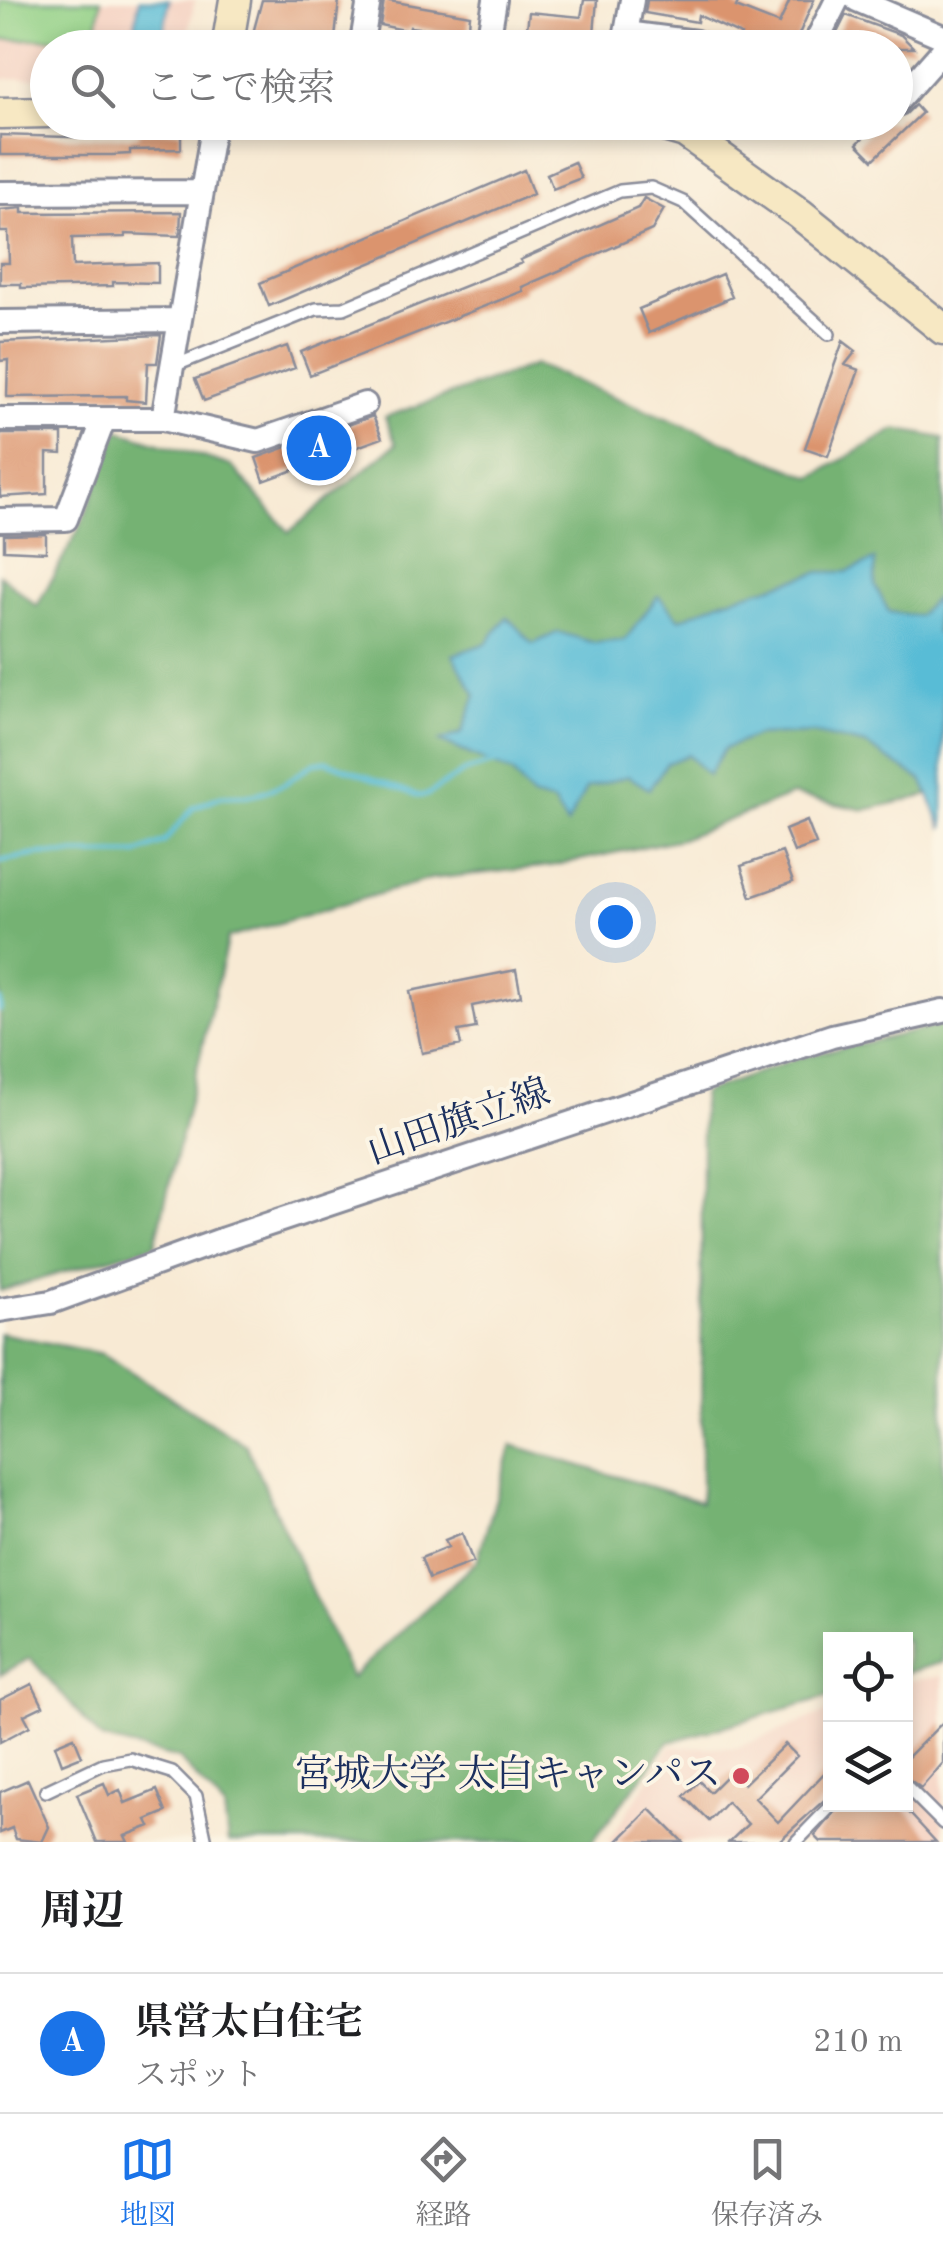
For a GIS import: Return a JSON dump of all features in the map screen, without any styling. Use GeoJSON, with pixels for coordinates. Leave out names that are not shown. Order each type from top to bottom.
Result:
{"type":"FeatureCollection","features":[{"type":"Feature","properties":{"kind":"street"},"geometry":{"type":"LineString","coordinates":[[230,30],[235,0]]}},
{"type":"Feature","properties":{"kind":"street"},"geometry":{"type":"LineString","coordinates":[[364,30],[369,0]]}},
{"type":"Feature","properties":{"kind":"street"},"geometry":{"type":"LineString","coordinates":[[490,30],[495,0]]}},
{"type":"Feature","properties":{"kind":"street"},"geometry":{"type":"LineString","coordinates":[[627,30],[632,0]]}},
{"type":"Feature","properties":{"kind":"street"},"geometry":{"type":"LineString","coordinates":[[822,30],[838,0]]}},
{"type":"Feature","properties":{"kind":"street"},"geometry":{"type":"LineString","coordinates":[[857,0],[943,37]]}},
{"type":"Feature","properties":{"kind":"street"},"geometry":{"type":"LineString","coordinates":[[913,84],[943,50]]}},
{"type":"Feature","properties":{"kind":"street"},"geometry":{"type":"LineString","coordinates":[[0,113],[30,112]]}},
{"type":"Feature","properties":{"kind":"street"},"geometry":{"type":"LineString","coordinates":[[163,419],[211,140]]}},
{"type":"Feature","properties":{"kind":"street"},"geometry":{"type":"LineString","coordinates":[[696,140],[800,214],[943,329]]}},
{"type":"Feature","properties":{"kind":"street"},"geometry":{"type":"LineString","coordinates":[[0,192],[201,192]]}},
{"type":"Feature","properties":{"kind":"street"},"geometry":{"type":"LineString","coordinates":[[0,322],[179,320]]}},
{"type":"Feature","properties":{"kind":"street"},"geometry":{"type":"LineString","coordinates":[[0,420],[163,419],[258,441],[365,404]]}},
{"type":"Feature","properties":{"kind":"street"},"geometry":{"type":"LineString","coordinates":[[0,520],[66,519],[104,418]]}},
{"type":"Feature","properties":{"kind":"street","name":"山田旗立線"},"geometry":{"type":"LineString","coordinates":[[0,1310],[50,1302],[106,1284],[242,1233],[832,1036],[943,1011]]}},
{"type":"Feature","properties":{"kind":"lane"},"geometry":{"type":"LineString","coordinates":[[171,366],[316,309],[344,308],[620,192],[650,188],[682,202],[829,334]]}},
{"type":"Feature","properties":{"kind":"lane"},"geometry":{"type":"LineString","coordinates":[[46,1791],[103,1764],[130,1759],[172,1772],[196,1796],[206,1842]]}},
{"type":"Feature","properties":{"kind":"lane"},"geometry":{"type":"LineString","coordinates":[[913,1793],[943,1823]]}},
{"type":"Feature","properties":{"kind":"lane"},"geometry":{"type":"LineString","coordinates":[[796,1842],[825,1812]]}},
{"type":"Feature","properties":{"kind":"shaded area"},"geometry":{"type":"Polygon","coordinates":[[[0,0],[195,0],[189,30],[30,30],[30,78],[0,79],[0,0]]]}},
{"type":"Feature","properties":{"kind":"shaded area","name":"宮城大学 太白キャンパス"},"geometry":{"type":"Polygon","coordinates":[[[943,1676],[943,1842],[608,1842],[671,1746],[736,1748],[823,1714],[823,1812],[913,1812],[913,1680],[943,1676]]]}},
{"type":"Feature","properties":{"kind":"green space"},"geometry":{"type":"Polygon","coordinates":[[[0,0],[101,0],[97,30],[30,30],[30,39],[0,40],[0,0]]]}},
{"type":"Feature","properties":{"kind":"green space"},"geometry":{"type":"Polygon","coordinates":[[[535,365],[812,477],[896,429],[943,438],[943,792],[865,810],[792,795],[681,839],[551,866],[430,879],[228,938],[155,1245],[0,1291],[0,575],[37,606],[82,523],[118,430],[232,466],[289,532],[396,444],[385,417],[535,365]]]}},
{"type":"Feature","properties":{"kind":"green space"},"geometry":{"type":"Polygon","coordinates":[[[943,1025],[943,1662],[913,1671],[913,1632],[823,1632],[823,1698],[669,1742],[592,1842],[228,1842],[224,1808],[179,1759],[101,1739],[30,1658],[0,1675],[0,1333],[103,1354],[246,1445],[351,1678],[477,1561],[512,1445],[701,1502],[702,1093],[797,1058],[943,1025]]]}},
{"type":"Feature","properties":{"kind":"water"},"geometry":{"type":"Polygon","coordinates":[[[139,0],[169,0],[164,30],[135,30],[139,0]]]}},
{"type":"Feature","properties":{"kind":"water"},"geometry":{"type":"Polygon","coordinates":[[[875,560],[875,586],[889,612],[918,616],[935,598],[936,633],[943,637],[943,829],[923,781],[866,745],[813,733],[757,735],[724,749],[708,775],[688,755],[667,763],[649,789],[628,776],[586,788],[567,825],[554,803],[532,797],[513,773],[440,741],[462,733],[476,695],[453,655],[487,643],[507,617],[533,644],[558,632],[595,643],[625,640],[658,596],[680,619],[721,601],[820,572],[847,572],[875,560]]]}},
{"type":"Feature","properties":{"kind":"building"},"geometry":{"type":"Polygon","coordinates":[[[262,0],[339,0],[336,30],[254,30],[262,0]]]}},
{"type":"Feature","properties":{"kind":"building"},"geometry":{"type":"Polygon","coordinates":[[[384,0],[470,15],[468,30],[404,30],[380,25],[384,0]]]}},
{"type":"Feature","properties":{"kind":"building"},"geometry":{"type":"Polygon","coordinates":[[[584,0],[597,0],[594,30],[527,30],[529,12],[581,17],[584,0]]]}},
{"type":"Feature","properties":{"kind":"building"},"geometry":{"type":"Polygon","coordinates":[[[647,0],[739,0],[736,7],[779,24],[790,0],[814,0],[801,30],[730,30],[698,15],[697,22],[645,13],[647,0]]]}},
{"type":"Feature","properties":{"kind":"building"},"geometry":{"type":"Polygon","coordinates":[[[846,15],[887,30],[838,30],[846,15]]]}},
{"type":"Feature","properties":{"kind":"building"},"geometry":{"type":"Polygon","coordinates":[[[913,107],[922,113],[913,122],[913,107]]]}},
{"type":"Feature","properties":{"kind":"building"},"geometry":{"type":"Polygon","coordinates":[[[0,135],[30,136],[30,140],[181,140],[181,149],[130,150],[130,154],[112,155],[0,155],[0,135]]]}},
{"type":"Feature","properties":{"kind":"building"},"geometry":{"type":"Polygon","coordinates":[[[861,140],[894,140],[873,160],[857,144],[861,140]]]}},
{"type":"Feature","properties":{"kind":"building"},"geometry":{"type":"Polygon","coordinates":[[[574,162],[581,178],[553,189],[547,174],[574,162]]]}},
{"type":"Feature","properties":{"kind":"building"},"geometry":{"type":"Polygon","coordinates":[[[524,170],[533,194],[269,306],[260,283],[524,170]]]}},
{"type":"Feature","properties":{"kind":"building"},"geometry":{"type":"Polygon","coordinates":[[[644,198],[664,209],[652,230],[522,287],[523,291],[310,375],[301,352],[522,263],[520,260],[638,208],[644,198]]]}},
{"type":"Feature","properties":{"kind":"building"},"geometry":{"type":"Polygon","coordinates":[[[22,208],[22,213],[181,212],[180,231],[179,236],[125,234],[72,238],[73,266],[158,263],[158,283],[21,288],[21,284],[0,284],[0,263],[9,263],[8,232],[0,232],[0,210],[22,208]]]}},
{"type":"Feature","properties":{"kind":"building"},"geometry":{"type":"Polygon","coordinates":[[[722,274],[732,297],[649,333],[639,309],[722,274]]]}},
{"type":"Feature","properties":{"kind":"building"},"geometry":{"type":"Polygon","coordinates":[[[161,335],[157,363],[148,363],[146,402],[126,400],[126,396],[7,397],[8,360],[0,361],[0,342],[161,335]]]}},
{"type":"Feature","properties":{"kind":"building"},"geometry":{"type":"Polygon","coordinates":[[[843,341],[856,351],[845,365],[859,370],[828,456],[805,448],[843,341]]]}},
{"type":"Feature","properties":{"kind":"building"},"geometry":{"type":"Polygon","coordinates":[[[287,346],[295,368],[204,401],[195,379],[287,346]]]}},
{"type":"Feature","properties":{"kind":"building"},"geometry":{"type":"Polygon","coordinates":[[[373,416],[382,438],[264,481],[256,458],[373,416]]]}},
{"type":"Feature","properties":{"kind":"building"},"geometry":{"type":"Polygon","coordinates":[[[0,434],[62,434],[62,454],[47,453],[47,494],[0,497],[0,434]]]}},
{"type":"Feature","properties":{"kind":"building"},"geometry":{"type":"Polygon","coordinates":[[[46,534],[46,552],[4,550],[4,535],[46,534]]]}},
{"type":"Feature","properties":{"kind":"building"},"geometry":{"type":"Polygon","coordinates":[[[807,821],[816,844],[794,852],[785,830],[807,821]]]}},
{"type":"Feature","properties":{"kind":"building"},"geometry":{"type":"Polygon","coordinates":[[[782,852],[793,882],[751,897],[741,866],[782,852]]]}},
{"type":"Feature","properties":{"kind":"building"},"geometry":{"type":"Polygon","coordinates":[[[516,970],[521,996],[472,1006],[476,1028],[458,1031],[461,1045],[422,1053],[410,991],[516,970]]]}},
{"type":"Feature","properties":{"kind":"building"},"geometry":{"type":"Polygon","coordinates":[[[462,1533],[473,1562],[429,1579],[421,1558],[448,1547],[445,1540],[462,1533]]]}},
{"type":"Feature","properties":{"kind":"building"},"geometry":{"type":"Polygon","coordinates":[[[32,1684],[43,1706],[24,1715],[30,1726],[0,1742],[0,1700],[32,1684]]]}},
{"type":"Feature","properties":{"kind":"building"},"geometry":{"type":"Polygon","coordinates":[[[943,1722],[943,1763],[921,1788],[913,1782],[913,1752],[943,1722]]]}},
{"type":"Feature","properties":{"kind":"building"},"geometry":{"type":"Polygon","coordinates":[[[74,1737],[82,1756],[62,1764],[55,1745],[74,1737]]]}},
{"type":"Feature","properties":{"kind":"building"},"geometry":{"type":"Polygon","coordinates":[[[785,1744],[797,1756],[755,1798],[778,1822],[823,1774],[823,1801],[778,1842],[729,1842],[748,1824],[727,1802],[709,1821],[684,1796],[699,1781],[710,1792],[731,1771],[744,1784],[785,1744]]]}},
{"type":"Feature","properties":{"kind":"building"},"geometry":{"type":"Polygon","coordinates":[[[28,1780],[49,1827],[42,1842],[16,1839],[12,1828],[0,1833],[0,1792],[28,1780]]]}},
{"type":"Feature","properties":{"kind":"building"},"geometry":{"type":"Polygon","coordinates":[[[104,1783],[109,1795],[120,1790],[125,1803],[157,1790],[166,1812],[147,1820],[150,1826],[125,1836],[128,1842],[97,1842],[77,1794],[104,1783]]]}},
{"type":"Feature","properties":{"kind":"building"},"geometry":{"type":"Polygon","coordinates":[[[650,1809],[683,1842],[617,1842],[650,1809]]]}},
{"type":"Feature","properties":{"kind":"building"},"geometry":{"type":"Polygon","coordinates":[[[835,1812],[908,1812],[936,1842],[821,1842],[815,1836],[835,1812]]]}},
{"type":"Feature","properties":{"kind":"waterway"},"geometry":{"type":"LineString","coordinates":[[0,861],[40,854],[136,854],[164,842],[193,808],[221,796],[254,795],[284,784],[314,763],[326,761],[419,796],[463,772],[497,762]]}},
{"type":"Feature","properties":{"kind":"waterway"},"geometry":{"type":"LineString","coordinates":[[0,1000],[0,1010]]}},
{"type":"Feature","properties":{"kind":"place","name":"県営太白住宅"},"geometry":{"type":"Point","coordinates":[319,448]}},
{"type":"Feature","properties":{"kind":"place","name":"宮城大学 太白キャンパス"},"geometry":{"type":"Point","coordinates":[741,1776]}}]}
